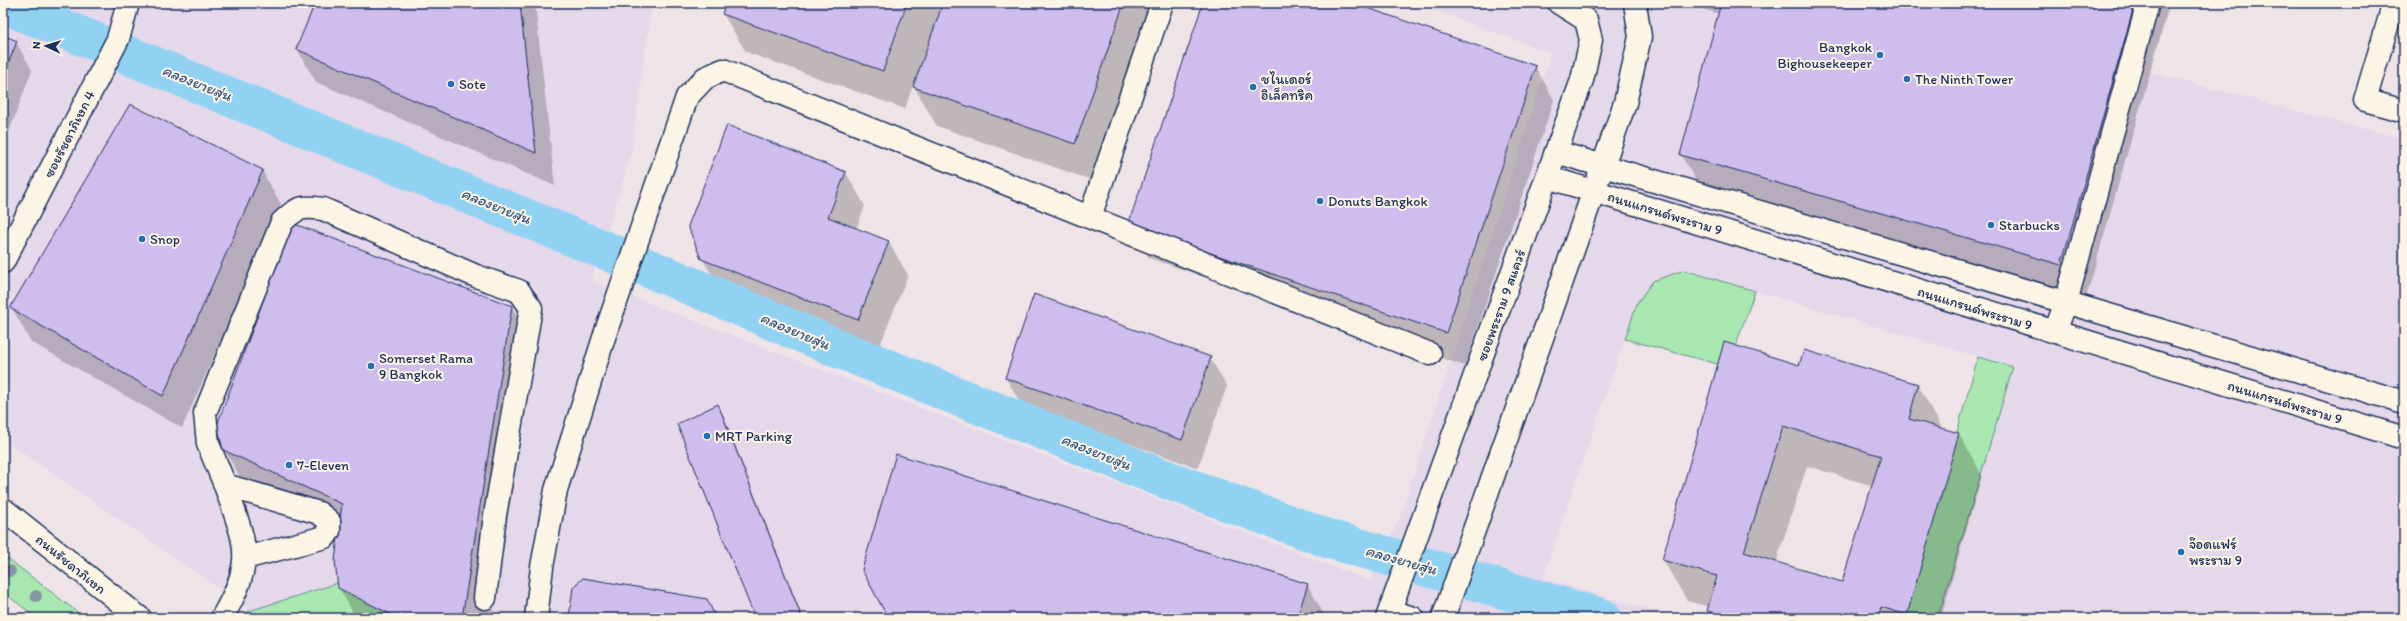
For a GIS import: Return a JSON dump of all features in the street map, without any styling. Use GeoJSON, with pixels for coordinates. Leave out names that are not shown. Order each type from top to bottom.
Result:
{"type":"FeatureCollection","features":[{"type":"Feature","properties":{"kind":"street","name":"ซอยรัชดาภิเษก 4"},"geometry":{"type":"LineString","coordinates":[[3,262],[114,47],[128,3]]}},
{"type":"Feature","properties":{"kind":"street"},"geometry":{"type":"LineString","coordinates":[[1090,217],[1162,3]]}},
{"type":"Feature","properties":{"kind":"street","name":"ซอยพระราม 9 สแควร์"},"geometry":{"type":"LineString","coordinates":[[1389,614],[1414,550],[1582,80],[1591,40],[1586,20],[1559,3]]}},
{"type":"Feature","properties":{"kind":"street"},"geometry":{"type":"LineString","coordinates":[[1443,618],[1595,192],[1625,103],[1640,37],[1635,3]]}},
{"type":"Feature","properties":{"kind":"street"},"geometry":{"type":"LineString","coordinates":[[2055,332],[2066,302],[2148,3]]}},
{"type":"Feature","properties":{"kind":"street"},"geometry":{"type":"LineString","coordinates":[[2394,3],[2365,100],[2404,111]]}},
{"type":"Feature","properties":{"kind":"street"},"geometry":{"type":"LineString","coordinates":[[536,618],[542,567],[556,490],[624,278],[687,97],[705,78],[723,70],[1430,354]]}},
{"type":"Feature","properties":{"kind":"street","name":"ถนนแกรนด์พระราม 9"},"geometry":{"type":"LineString","coordinates":[[1556,152],[2404,402]]}},
{"type":"Feature","properties":{"kind":"street","name":"ถนนแกรนด์พระราม 9"},"geometry":{"type":"LineString","coordinates":[[1547,177],[2404,438]]}},
{"type":"Feature","properties":{"kind":"street"},"geometry":{"type":"LineString","coordinates":[[222,618],[235,596],[244,570],[244,539],[225,485],[208,444],[205,413],[282,222],[293,210],[307,207],[323,209],[476,276],[519,291],[531,308],[495,515],[485,598]]}},
{"type":"Feature","properties":{"kind":"street"},"geometry":{"type":"LineString","coordinates":[[225,485],[319,513],[329,520],[329,531],[325,536],[245,558]]}},
{"type":"Feature","properties":{"kind":"street","name":"ถนนรัชดาภิเษก"},"geometry":{"type":"LineString","coordinates":[[3,509],[140,618]]}},
{"type":"Feature","properties":{"kind":"street"},"geometry":{"type":"LineString","coordinates":[[1389,614],[1412,618]]}},
{"type":"Feature","properties":{"kind":"shaded area"},"geometry":{"type":"Polygon","coordinates":[[[3,3],[652,3],[631,155],[591,281],[1370,581],[1400,517],[1551,53],[1415,3],[2169,3],[2149,72],[2404,139],[2404,618],[1938,618],[2013,367],[1684,270],[1637,303],[1543,578],[1676,618],[261,618],[3,439],[3,3]]]}},
{"type":"Feature","properties":{"kind":"green space"},"geometry":{"type":"Polygon","coordinates":[[[1684,270],[1755,291],[1728,367],[1625,339],[1637,303],[1653,281],[1684,270]]]}},
{"type":"Feature","properties":{"kind":"green space"},"geometry":{"type":"Polygon","coordinates":[[[1978,357],[2013,367],[1938,618],[1905,618],[1978,357]]]}},
{"type":"Feature","properties":{"kind":"green space"},"geometry":{"type":"Polygon","coordinates":[[[3,555],[85,618],[37,618],[3,592],[3,555]]]}},
{"type":"Feature","properties":{"kind":"green space"},"geometry":{"type":"Polygon","coordinates":[[[366,574],[446,618],[251,618],[243,613],[366,574]]]}},
{"type":"Feature","properties":{"kind":"building","name":"Sote"},"geometry":{"type":"Polygon","coordinates":[[[315,3],[520,3],[536,153],[296,49],[315,3]]]}},
{"type":"Feature","properties":{"kind":"building"},"geometry":{"type":"Polygon","coordinates":[[[726,3],[907,3],[883,71],[722,14],[726,3]]]}},
{"type":"Feature","properties":{"kind":"building"},"geometry":{"type":"Polygon","coordinates":[[[943,3],[1124,3],[1075,144],[913,87],[943,3]]]}},
{"type":"Feature","properties":{"kind":"building"},"geometry":{"type":"Polygon","coordinates":[[[1203,3],[1353,3],[1536,66],[1446,333],[1128,225],[1203,3]]]}},
{"type":"Feature","properties":{"kind":"building","name":"The Ninth Tower"},"geometry":{"type":"Polygon","coordinates":[[[1721,3],[2135,3],[2061,265],[1680,155],[1721,3]]]}},
{"type":"Feature","properties":{"kind":"building"},"geometry":{"type":"Polygon","coordinates":[[[3,35],[17,41],[3,77],[3,35]]]}},
{"type":"Feature","properties":{"kind":"building","name":"Snop"},"geometry":{"type":"Polygon","coordinates":[[[130,104],[263,170],[163,396],[10,308],[130,104]]]}},
{"type":"Feature","properties":{"kind":"building"},"geometry":{"type":"Polygon","coordinates":[[[727,125],[846,172],[828,217],[889,241],[858,320],[701,259],[688,226],[727,125]]]}},
{"type":"Feature","properties":{"kind":"building","name":"Somerset Rama 9 Bangkok"},"geometry":{"type":"Polygon","coordinates":[[[292,223],[512,306],[462,618],[398,618],[338,588],[335,561],[342,504],[223,450],[217,425],[292,223]]]}},
{"type":"Feature","properties":{"kind":"building"},"geometry":{"type":"Polygon","coordinates":[[[1034,294],[1211,357],[1182,440],[1005,378],[1034,294]]]}},
{"type":"Feature","properties":{"kind":"building"},"geometry":{"type":"Polygon","coordinates":[[[1724,342],[1799,365],[1804,350],[1918,384],[1909,419],[1959,433],[1907,615],[1881,607],[1878,618],[1731,618],[1707,611],[1717,576],[1662,560],[1724,342]],[[1783,426],[1744,552],[1842,582],[1881,456],[1783,426]]]}},
{"type":"Feature","properties":{"kind":"building"},"geometry":{"type":"Polygon","coordinates":[[[718,404],[802,618],[755,618],[677,424],[718,404]]]}},
{"type":"Feature","properties":{"kind":"building"},"geometry":{"type":"Polygon","coordinates":[[[896,454],[1308,584],[1297,618],[888,618],[862,570],[896,454]]]}},
{"type":"Feature","properties":{"kind":"building"},"geometry":{"type":"Polygon","coordinates":[[[583,578],[707,599],[716,618],[569,618],[573,587],[583,578]]]}},
{"type":"Feature","properties":{"kind":"waterway","name":"คลองยายสุ่น"},"geometry":{"type":"LineString","coordinates":[[3,4],[670,277],[839,349],[1157,476],[1329,539],[1602,618]]}},
{"type":"Feature","properties":{"kind":"place","name":"Bangkok Bighousekeeper"},"geometry":{"type":"Point","coordinates":[1880,55]}},
{"type":"Feature","properties":{"kind":"place","name":"The Ninth Tower"},"geometry":{"type":"Point","coordinates":[1907,79]}},
{"type":"Feature","properties":{"kind":"place","name":"Sote"},"geometry":{"type":"Point","coordinates":[451,84]}},
{"type":"Feature","properties":{"kind":"place","name":"ชไนเดอร์ อิเล็คทริค"},"geometry":{"type":"Point","coordinates":[1253,87]}},
{"type":"Feature","properties":{"kind":"place","name":"Donuts Bangkok"},"geometry":{"type":"Point","coordinates":[1320,201]}},
{"type":"Feature","properties":{"kind":"place","name":"Starbucks"},"geometry":{"type":"Point","coordinates":[1991,225]}},
{"type":"Feature","properties":{"kind":"place","name":"Snop"},"geometry":{"type":"Point","coordinates":[142,239]}},
{"type":"Feature","properties":{"kind":"place","name":"Somerset Rama 9 Bangkok"},"geometry":{"type":"Point","coordinates":[371,366]}},
{"type":"Feature","properties":{"kind":"place","name":"MRT Parking"},"geometry":{"type":"Point","coordinates":[707,436]}},
{"type":"Feature","properties":{"kind":"place","name":"7-Eleven"},"geometry":{"type":"Point","coordinates":[289,465]}},
{"type":"Feature","properties":{"kind":"place","name":"จ๊อดแฟร์ พระราม 9"},"geometry":{"type":"Point","coordinates":[2181,552]}}]}
